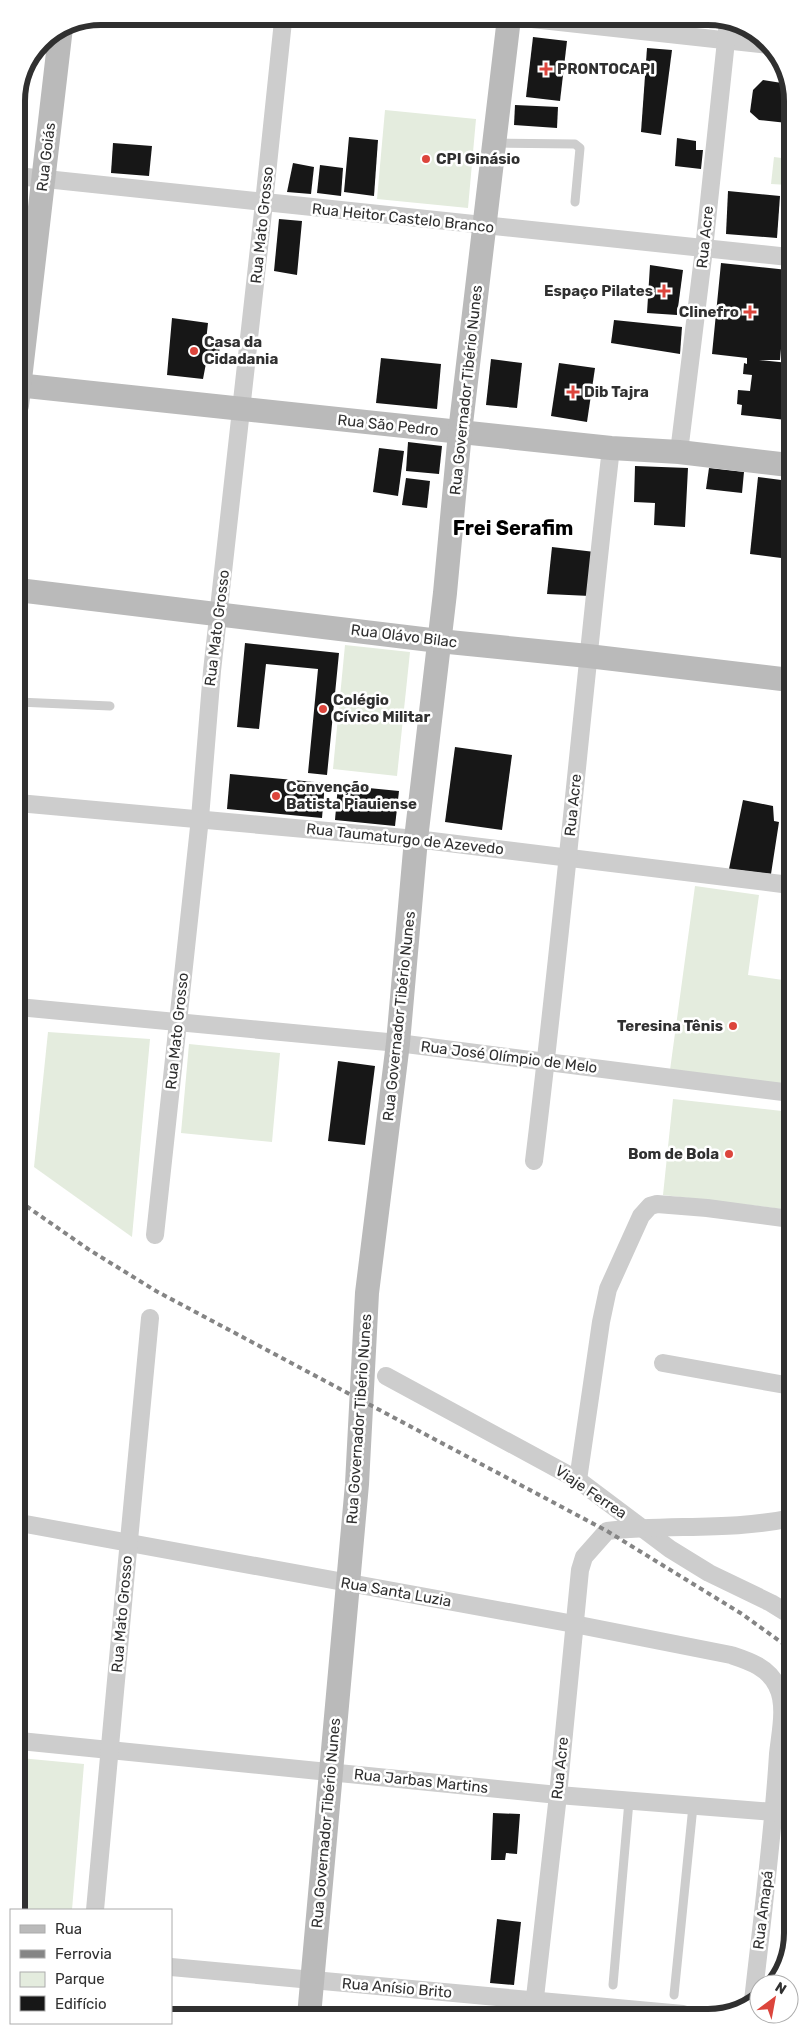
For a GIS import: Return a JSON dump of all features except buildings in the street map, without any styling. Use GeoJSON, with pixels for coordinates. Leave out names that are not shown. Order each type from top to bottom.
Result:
{"type":"FeatureCollection","features":[{"type":"Feature","properties":{"kind":"street","name":"Rua Mato Grosso"},"geometry":{"type":"LineString","coordinates":[[155,1235],[200,818],[212,670],[242,409],[282,25]]}},
{"type":"Feature","properties":{"kind":"street","name":"Rua Governador Tibério Nunes"},"geometry":{"type":"LineString","coordinates":[[310,2009],[357,1484],[367,1293],[398,1043],[416,839],[439,641],[460,432],[508,25]]}},
{"type":"Feature","properties":{"kind":"street"},"geometry":{"type":"LineString","coordinates":[[585,25],[758,44]]}},
{"type":"Feature","properties":{"kind":"street","name":"Rua Acre"},"geometry":{"type":"LineString","coordinates":[[679,452],[704,250],[727,27]]}},
{"type":"Feature","properties":{"kind":"street","name":"Rua Goiás"},"geometry":{"type":"LineString","coordinates":[[25,332],[60,38]]}},
{"type":"Feature","properties":{"kind":"street","name":"Rua Heitor Castelo Branco"},"geometry":{"type":"LineString","coordinates":[[25,177],[784,258]]}},
{"type":"Feature","properties":{"kind":"street","name":"Rua São Pedro"},"geometry":{"type":"LineString","coordinates":[[25,393],[242,409],[612,448],[679,452],[784,464]]}},
{"type":"Feature","properties":{"kind":"street","name":"Rua Acre"},"geometry":{"type":"LineString","coordinates":[[534,1161],[612,448]]}},
{"type":"Feature","properties":{"kind":"street","name":"Rua Olávo Bilac"},"geometry":{"type":"LineString","coordinates":[[25,591],[439,641],[588,656],[784,679]]}},
{"type":"Feature","properties":{"kind":"street","name":"Rua Taumaturgo de Azevedo"},"geometry":{"type":"LineString","coordinates":[[25,804],[416,839],[784,884]]}},
{"type":"Feature","properties":{"kind":"street","name":"Rua José Olímpio de Melo"},"geometry":{"type":"LineString","coordinates":[[25,1008],[398,1043],[784,1093]]}},
{"type":"Feature","properties":{"kind":"street"},"geometry":{"type":"LineString","coordinates":[[578,1480],[601,1322],[608,1288],[641,1216],[650,1206],[657,1204],[784,1218]]}},
{"type":"Feature","properties":{"kind":"street","name":"Rua Mato Grosso"},"geometry":{"type":"LineString","coordinates":[[95,1909],[111,1750],[127,1543],[150,1318]]}},
{"type":"Feature","properties":{"kind":"street"},"geometry":{"type":"LineString","coordinates":[[663,1363],[784,1385]]}},
{"type":"Feature","properties":{"kind":"street","name":"Viaje Ferrea"},"geometry":{"type":"LineString","coordinates":[[386,1376],[578,1480],[670,1548],[709,1573],[784,1611]]}},
{"type":"Feature","properties":{"kind":"street"},"geometry":{"type":"LineString","coordinates":[[643,1527],[710,1527],[784,1519]]}},
{"type":"Feature","properties":{"kind":"street","name":"Rua Santa Luzia"},"geometry":{"type":"LineString","coordinates":[[25,1524],[574,1624],[731,1656],[754,1662],[768,1673]]}},
{"type":"Feature","properties":{"kind":"street","name":"Rua Acre"},"geometry":{"type":"LineString","coordinates":[[534,2008],[558,1795],[580,1570],[584,1557],[608,1532],[643,1527]]}},
{"type":"Feature","properties":{"kind":"street","name":"Rua Amapá"},"geometry":{"type":"LineString","coordinates":[[756,1974],[774,1812],[782,1706],[778,1686],[768,1673]]}},
{"type":"Feature","properties":{"kind":"street","name":"Rua Jarbas Martins"},"geometry":{"type":"LineString","coordinates":[[25,1741],[558,1795],[784,1814]]}},
{"type":"Feature","properties":{"kind":"street","name":"Rua Anísio Brito"},"geometry":{"type":"LineString","coordinates":[[172,1966],[312,1980],[534,2008],[559,2009]]}},
{"type":"Feature","properties":{"kind":"lane"},"geometry":{"type":"LineString","coordinates":[[494,143],[578,145],[580,148],[575,202]]}},
{"type":"Feature","properties":{"kind":"lane"},"geometry":{"type":"LineString","coordinates":[[25,702],[110,706]]}},
{"type":"Feature","properties":{"kind":"lane"},"geometry":{"type":"LineString","coordinates":[[613,1985],[629,1801]]}},
{"type":"Feature","properties":{"kind":"lane"},"geometry":{"type":"LineString","coordinates":[[674,1995],[693,1806]]}},
{"type":"Feature","properties":{"kind":"green space","name":"CPI Ginásio"},"geometry":{"type":"Polygon","coordinates":[[[385,110],[476,119],[468,208],[377,199],[385,110]]]}},
{"type":"Feature","properties":{"kind":"green space"},"geometry":{"type":"Polygon","coordinates":[[[774,157],[784,158],[784,185],[771,184],[774,157]]]}},
{"type":"Feature","properties":{"kind":"green space"},"geometry":{"type":"Polygon","coordinates":[[[345,645],[410,652],[397,776],[333,769],[345,645]]]}},
{"type":"Feature","properties":{"kind":"green space","name":"Teresina Tênis"},"geometry":{"type":"Polygon","coordinates":[[[695,886],[759,895],[748,975],[784,980],[784,1086],[670,1070],[695,886]]]}},
{"type":"Feature","properties":{"kind":"green space"},"geometry":{"type":"Polygon","coordinates":[[[48,1032],[150,1039],[132,1237],[34,1167],[48,1032]]]}},
{"type":"Feature","properties":{"kind":"green space"},"geometry":{"type":"Polygon","coordinates":[[[189,1044],[280,1053],[272,1142],[181,1133],[189,1044]]]}},
{"type":"Feature","properties":{"kind":"green space","name":"Bom de Bola"},"geometry":{"type":"Polygon","coordinates":[[[673,1099],[784,1111],[784,1209],[663,1195],[673,1099]]]}},
{"type":"Feature","properties":{"kind":"green space"},"geometry":{"type":"Polygon","coordinates":[[[25,1758],[84,1764],[72,1909],[25,1909],[25,1758]]]}},
{"type":"Feature","properties":{"kind":"railway"},"geometry":{"type":"LineString","coordinates":[[25,1205],[88,1249],[156,1291],[607,1531],[742,1614],[784,1644]]}},
{"type":"Feature","properties":{"kind":"place","name":"PRONTOCAPI"},"geometry":{"type":"Point","coordinates":[546,69]}},
{"type":"Feature","properties":{"kind":"place","name":"CPI Ginásio"},"geometry":{"type":"Point","coordinates":[426,159]}},
{"type":"Feature","properties":{"kind":"place","name":"Espaço Pilates"},"geometry":{"type":"Point","coordinates":[664,291]}},
{"type":"Feature","properties":{"kind":"place","name":"Clinefro"},"geometry":{"type":"Point","coordinates":[750,312]}},
{"type":"Feature","properties":{"kind":"place","name":"Casa da Cidadania"},"geometry":{"type":"Point","coordinates":[194,351]}},
{"type":"Feature","properties":{"kind":"place","name":"Dib Tajra"},"geometry":{"type":"Point","coordinates":[573,392]}},
{"type":"Feature","properties":{"kind":"place","name":"Colégio Cívico Militar"},"geometry":{"type":"Point","coordinates":[323,709]}},
{"type":"Feature","properties":{"kind":"place","name":"Convenção Batista Piauiense"},"geometry":{"type":"Point","coordinates":[276,796]}},
{"type":"Feature","properties":{"kind":"place","name":"Teresina Tênis"},"geometry":{"type":"Point","coordinates":[733,1026]}},
{"type":"Feature","properties":{"kind":"place","name":"Bom de Bola"},"geometry":{"type":"Point","coordinates":[729,1154]}},
{"type":"Feature","properties":{"kind":"district","name":"Frei Serafim"},"geometry":{"type":"Point","coordinates":[513,528]}}]}
